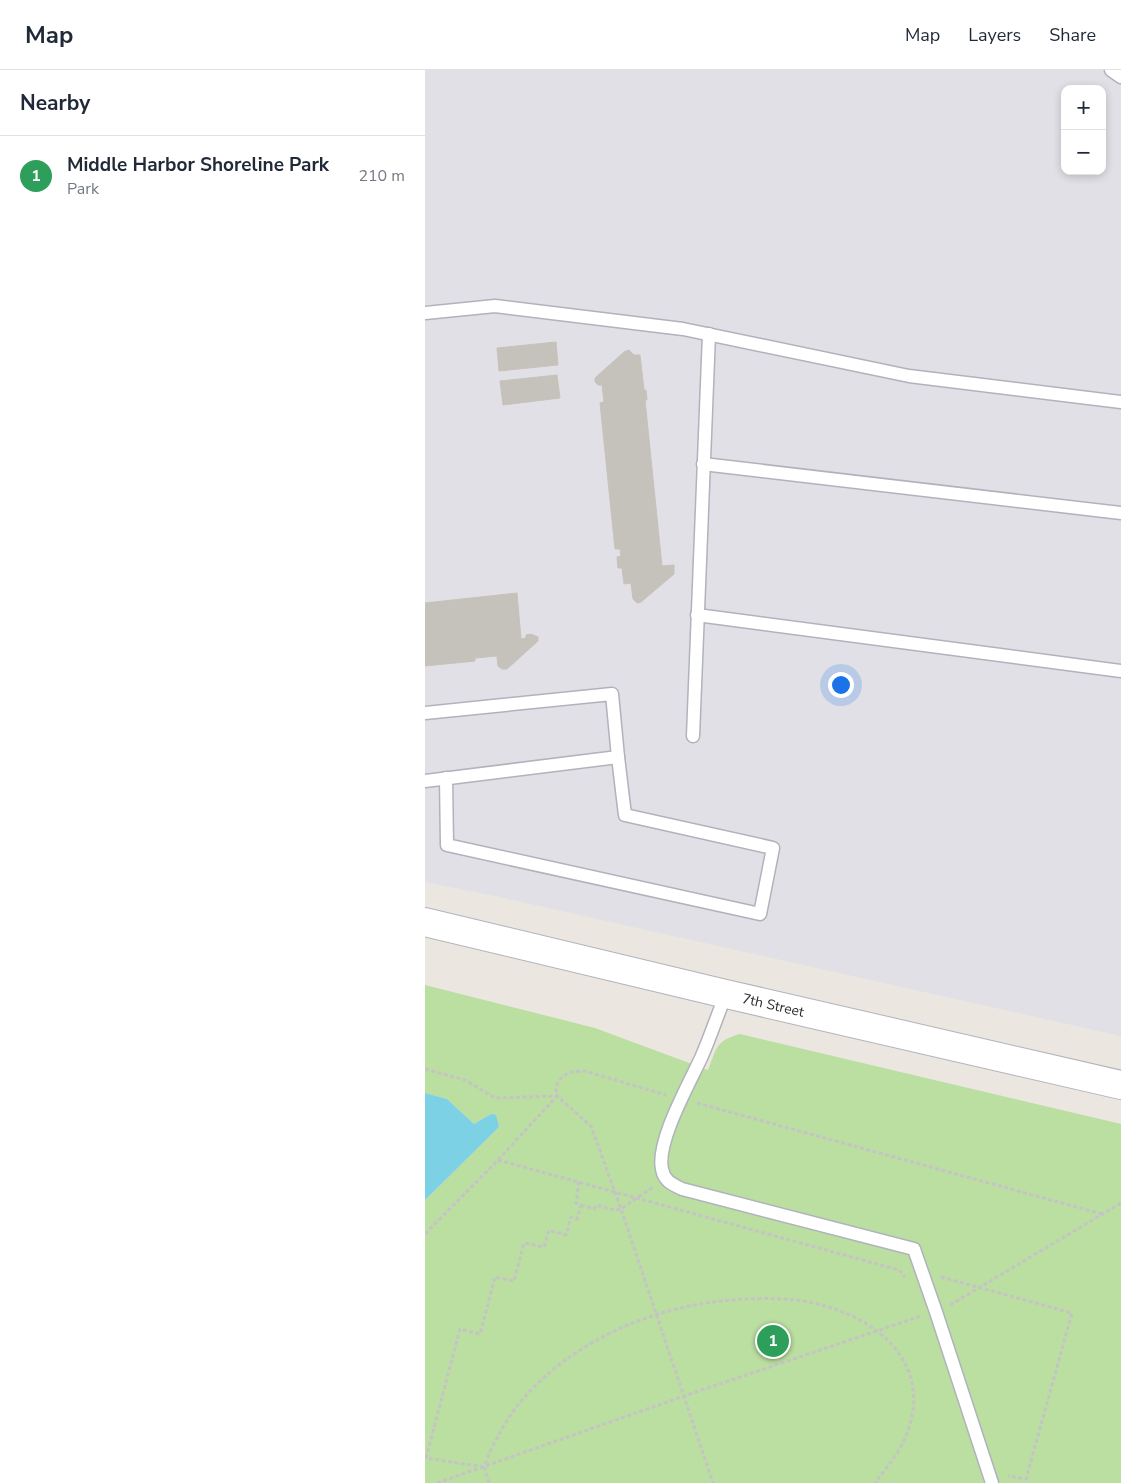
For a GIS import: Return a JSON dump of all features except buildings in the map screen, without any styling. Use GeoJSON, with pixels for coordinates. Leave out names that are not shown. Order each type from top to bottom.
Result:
{"type":"FeatureCollection","features":[{"type":"Feature","properties":{"kind":"street","name":"7th Street"},"geometry":{"type":"LineString","coordinates":[[425,922],[1121,1085]]}},
{"type":"Feature","properties":{"kind":"lane"},"geometry":{"type":"LineString","coordinates":[[1111,70],[1121,77]]}},
{"type":"Feature","properties":{"kind":"lane"},"geometry":{"type":"LineString","coordinates":[[425,313],[495,306],[683,329],[909,376],[1121,402]]}},
{"type":"Feature","properties":{"kind":"lane"},"geometry":{"type":"LineString","coordinates":[[693,736],[709,334]]}},
{"type":"Feature","properties":{"kind":"lane"},"geometry":{"type":"LineString","coordinates":[[703,464],[1121,513]]}},
{"type":"Feature","properties":{"kind":"lane"},"geometry":{"type":"LineString","coordinates":[[697,615],[1121,671]]}},
{"type":"Feature","properties":{"kind":"lane"},"geometry":{"type":"LineString","coordinates":[[425,713],[612,694],[617,757],[625,815],[773,848],[760,914],[447,845],[446,778]]}},
{"type":"Feature","properties":{"kind":"lane"},"geometry":{"type":"LineString","coordinates":[[425,781],[617,757]]}},
{"type":"Feature","properties":{"kind":"lane"},"geometry":{"type":"LineString","coordinates":[[726,994],[701,1057],[662,1145],[662,1168],[665,1178],[671,1184],[682,1189],[914,1249],[991,1478]]}},
{"type":"Feature","properties":{"kind":"path"},"geometry":{"type":"LineString","coordinates":[[425,1069],[465,1080],[495,1098],[557,1096]]}},
{"type":"Feature","properties":{"kind":"path"},"geometry":{"type":"LineString","coordinates":[[713,1483],[621,1209],[591,1126],[557,1096],[558,1081],[569,1072],[585,1071],[1102,1214]]}},
{"type":"Feature","properties":{"kind":"path"},"geometry":{"type":"LineString","coordinates":[[425,1234],[498,1160],[557,1096]]}},
{"type":"Feature","properties":{"kind":"path"},"geometry":{"type":"LineString","coordinates":[[498,1160],[899,1270],[907,1280]]}},
{"type":"Feature","properties":{"kind":"path"},"geometry":{"type":"LineString","coordinates":[[579,1182],[576,1203],[594,1209],[596,1205],[614,1210],[621,1209],[639,1198],[665,1178]]}},
{"type":"Feature","properties":{"kind":"path"},"geometry":{"type":"LineString","coordinates":[[437,1483],[684,1396],[936,1312],[981,1288],[1121,1202]]}},
{"type":"Feature","properties":{"kind":"path"},"geometry":{"type":"LineString","coordinates":[[485,1467],[426,1458],[460,1329],[480,1334],[495,1277],[514,1281],[524,1243],[544,1247],[549,1230],[566,1235],[571,1217],[577,1219],[581,1205]]}},
{"type":"Feature","properties":{"kind":"path"},"geometry":{"type":"LineString","coordinates":[[899,1270],[903,1266],[1072,1313],[1026,1479],[991,1478]]}},
{"type":"Feature","properties":{"kind":"path"},"geometry":{"type":"LineString","coordinates":[[489,1483],[485,1467],[508,1418],[536,1384],[554,1369],[612,1333],[656,1315],[699,1304],[753,1298],[810,1302],[841,1311],[863,1321],[895,1346],[907,1364],[915,1398],[907,1436],[875,1483]]}},
{"type":"Feature","properties":{"kind":"path"},"geometry":{"type":"LineString","coordinates":[[917,1307],[921,1316]]}},
{"type":"Feature","properties":{"kind":"shaded area"},"geometry":{"type":"Polygon","coordinates":[[[425,70],[1121,70],[1121,1036],[425,882],[425,70]]]}},
{"type":"Feature","properties":{"kind":"green space"},"geometry":{"type":"Polygon","coordinates":[[[425,985],[595,1028],[708,1070],[718,1046],[726,1039],[740,1034],[1121,1124],[1121,1483],[425,1483],[425,1200],[499,1127],[491,1114],[474,1124],[447,1099],[425,1093],[425,985]]]}},
{"type":"Feature","properties":{"kind":"water"},"geometry":{"type":"Polygon","coordinates":[[[425,1093],[447,1099],[474,1124],[491,1114],[496,1115],[499,1127],[425,1200],[425,1093]]]}},
{"type":"Feature","properties":{"kind":"place","name":"Middle Harbor Shoreline Park"},"geometry":{"type":"Point","coordinates":[773,1341]}}]}
